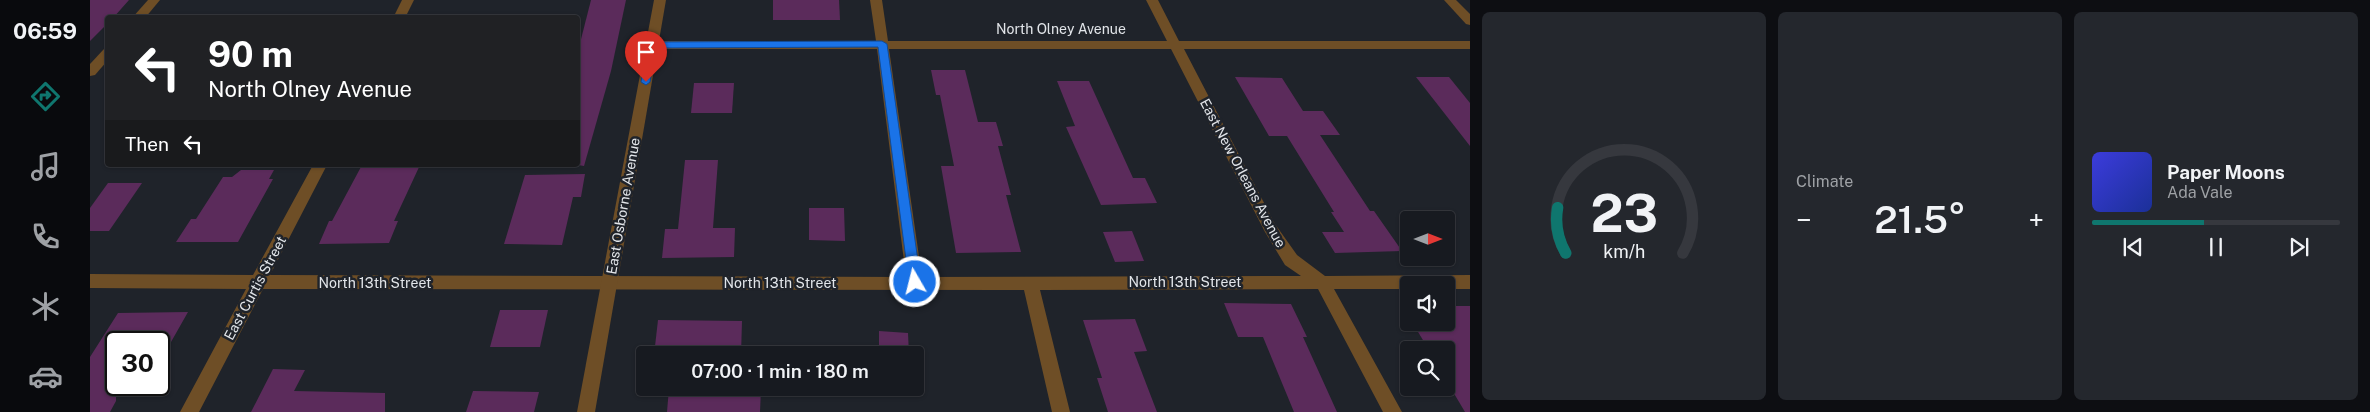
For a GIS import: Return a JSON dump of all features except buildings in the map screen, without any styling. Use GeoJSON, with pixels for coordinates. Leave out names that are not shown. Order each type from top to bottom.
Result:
{"type":"FeatureCollection","features":[{"type":"Feature","properties":{"kind":"street"},"geometry":{"type":"LineString","coordinates":[[141,15],[154,0]]}},
{"type":"Feature","properties":{"kind":"street"},"geometry":{"type":"LineString","coordinates":[[400,15],[408,0]]}},
{"type":"Feature","properties":{"kind":"street","name":"East Osborne Avenue"},"geometry":{"type":"LineString","coordinates":[[586,412],[660,0]]}},
{"type":"Feature","properties":{"kind":"street"},"geometry":{"type":"LineString","coordinates":[[876,0],[915,282]]}},
{"type":"Feature","properties":{"kind":"street","name":"East New Orleans Avenue"},"geometry":{"type":"LineString","coordinates":[[1152,0],[1270,228],[1291,260],[1322,282],[1393,412]]}},
{"type":"Feature","properties":{"kind":"street"},"geometry":{"type":"LineString","coordinates":[[1450,0],[1470,21]]}},
{"type":"Feature","properties":{"kind":"street","name":"North Olney Avenue"},"geometry":{"type":"LineString","coordinates":[[652,45],[1175,43],[1470,45]]}},
{"type":"Feature","properties":{"kind":"street"},"geometry":{"type":"LineString","coordinates":[[90,72],[105,55]]}},
{"type":"Feature","properties":{"kind":"street","name":"East Curtis Street"},"geometry":{"type":"LineString","coordinates":[[189,412],[319,167]]}},
{"type":"Feature","properties":{"kind":"street","name":"North 13th Street"},"geometry":{"type":"LineString","coordinates":[[90,281],[609,284],[1470,282]]}},
{"type":"Feature","properties":{"kind":"street"},"geometry":{"type":"LineString","coordinates":[[1030,282],[1061,412]]}},
{"type":"Feature","properties":{"kind":"route"},"geometry":{"type":"LineString","coordinates":[[646,82],[652,45],[882,44],[915,282]]}}]}
